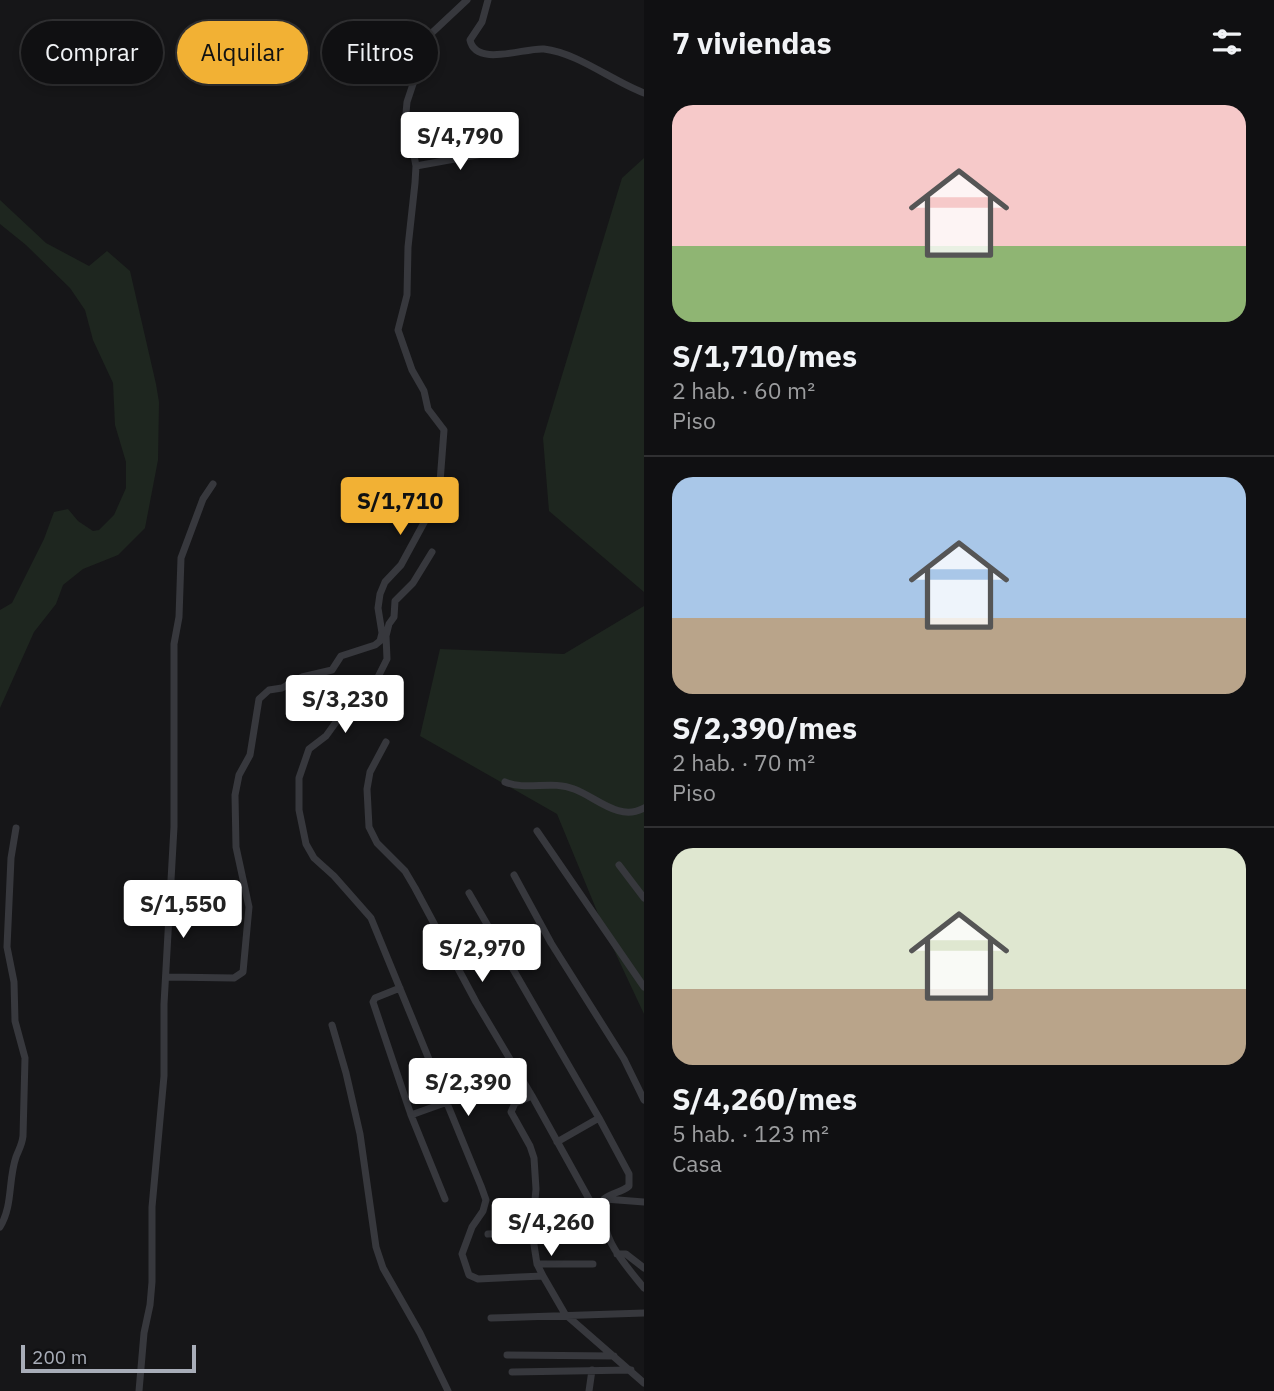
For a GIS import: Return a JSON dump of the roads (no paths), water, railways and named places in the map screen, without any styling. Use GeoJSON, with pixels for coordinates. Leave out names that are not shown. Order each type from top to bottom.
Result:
{"type":"FeatureCollection","features":[{"type":"Feature","properties":{"kind":"street"},"geometry":{"type":"LineString","coordinates":[[467,0],[426,38],[418,49],[416,75],[406,113],[416,166],[407,295],[398,330],[412,370],[424,391],[428,409],[444,430],[441,488],[401,565],[384,582],[380,594],[377,608],[387,659],[376,681],[362,698],[344,711],[326,736],[309,749],[301,768],[298,791],[301,826],[306,844],[314,858],[334,876],[371,918],[486,1200],[462,1254],[469,1275],[478,1279],[543,1276]]}},
{"type":"Feature","properties":{"kind":"street"},"geometry":{"type":"LineString","coordinates":[[488,0],[482,22],[470,40],[477,50],[492,56],[545,49],[564,54],[644,93]]}},
{"type":"Feature","properties":{"kind":"street"},"geometry":{"type":"LineString","coordinates":[[416,166],[499,151]]}},
{"type":"Feature","properties":{"kind":"street"},"geometry":{"type":"LineString","coordinates":[[139,1391],[152,1282],[152,1207],[163,1076],[174,827],[174,644],[179,617],[180,565],[203,499],[213,484]]}},
{"type":"Feature","properties":{"kind":"street"},"geometry":{"type":"LineString","coordinates":[[167,977],[234,978],[245,968],[249,907],[236,846],[235,795],[239,775],[250,755],[257,708],[262,694],[282,688],[302,677],[325,674],[332,670],[341,656],[375,645],[383,638],[394,617],[396,601],[414,583],[432,552]]}},
{"type":"Feature","properties":{"kind":"street"},"geometry":{"type":"LineString","coordinates":[[386,742],[370,772],[368,807],[372,835],[405,871],[604,1226],[617,1254],[644,1288]]}},
{"type":"Feature","properties":{"kind":"street"},"geometry":{"type":"LineString","coordinates":[[505,782],[520,787],[535,784],[567,786],[600,805],[630,813],[644,808]]}},
{"type":"Feature","properties":{"kind":"street"},"geometry":{"type":"LineString","coordinates":[[0,1227],[7,1214],[15,1159],[22,1147],[23,1136],[25,1058],[15,1021],[14,982],[6,947],[10,869],[16,828]]}},
{"type":"Feature","properties":{"kind":"street"},"geometry":{"type":"LineString","coordinates":[[537,831],[644,987]]}},
{"type":"Feature","properties":{"kind":"street"},"geometry":{"type":"LineString","coordinates":[[618,864],[644,898]]}},
{"type":"Feature","properties":{"kind":"street"},"geometry":{"type":"LineString","coordinates":[[514,875],[551,943],[624,1059],[644,1100]]}},
{"type":"Feature","properties":{"kind":"street"},"geometry":{"type":"LineString","coordinates":[[469,893],[629,1174],[629,1186],[623,1192],[610,1194],[604,1199],[604,1226]]}},
{"type":"Feature","properties":{"kind":"street"},"geometry":{"type":"LineString","coordinates":[[400,988],[375,998],[373,1002],[411,1115],[445,1199]]}},
{"type":"Feature","properties":{"kind":"street"},"geometry":{"type":"LineString","coordinates":[[332,1025],[360,1134],[376,1247],[383,1268],[420,1333],[448,1391]]}},
{"type":"Feature","properties":{"kind":"street"},"geometry":{"type":"LineString","coordinates":[[411,1115],[464,1096],[515,1066]]}},
{"type":"Feature","properties":{"kind":"street"},"geometry":{"type":"LineString","coordinates":[[532,1096],[515,1103],[511,1112],[530,1146],[535,1165],[532,1232],[537,1264],[565,1314],[644,1383]]}},
{"type":"Feature","properties":{"kind":"street"},"geometry":{"type":"LineString","coordinates":[[557,1142],[599,1118]]}},
{"type":"Feature","properties":{"kind":"street"},"geometry":{"type":"LineString","coordinates":[[604,1199],[644,1202]]}},
{"type":"Feature","properties":{"kind":"street"},"geometry":{"type":"LineString","coordinates":[[488,1234],[532,1232]]}},
{"type":"Feature","properties":{"kind":"street"},"geometry":{"type":"LineString","coordinates":[[617,1254],[626,1254],[644,1268]]}},
{"type":"Feature","properties":{"kind":"street"},"geometry":{"type":"LineString","coordinates":[[537,1264],[593,1264]]}},
{"type":"Feature","properties":{"kind":"street"},"geometry":{"type":"LineString","coordinates":[[491,1318],[644,1313]]}},
{"type":"Feature","properties":{"kind":"street"},"geometry":{"type":"LineString","coordinates":[[507,1355],[615,1356]]}},
{"type":"Feature","properties":{"kind":"street"},"geometry":{"type":"LineString","coordinates":[[589,1391],[592,1370]]}},
{"type":"Feature","properties":{"kind":"street"},"geometry":{"type":"LineString","coordinates":[[512,1372],[631,1370]]}}]}
